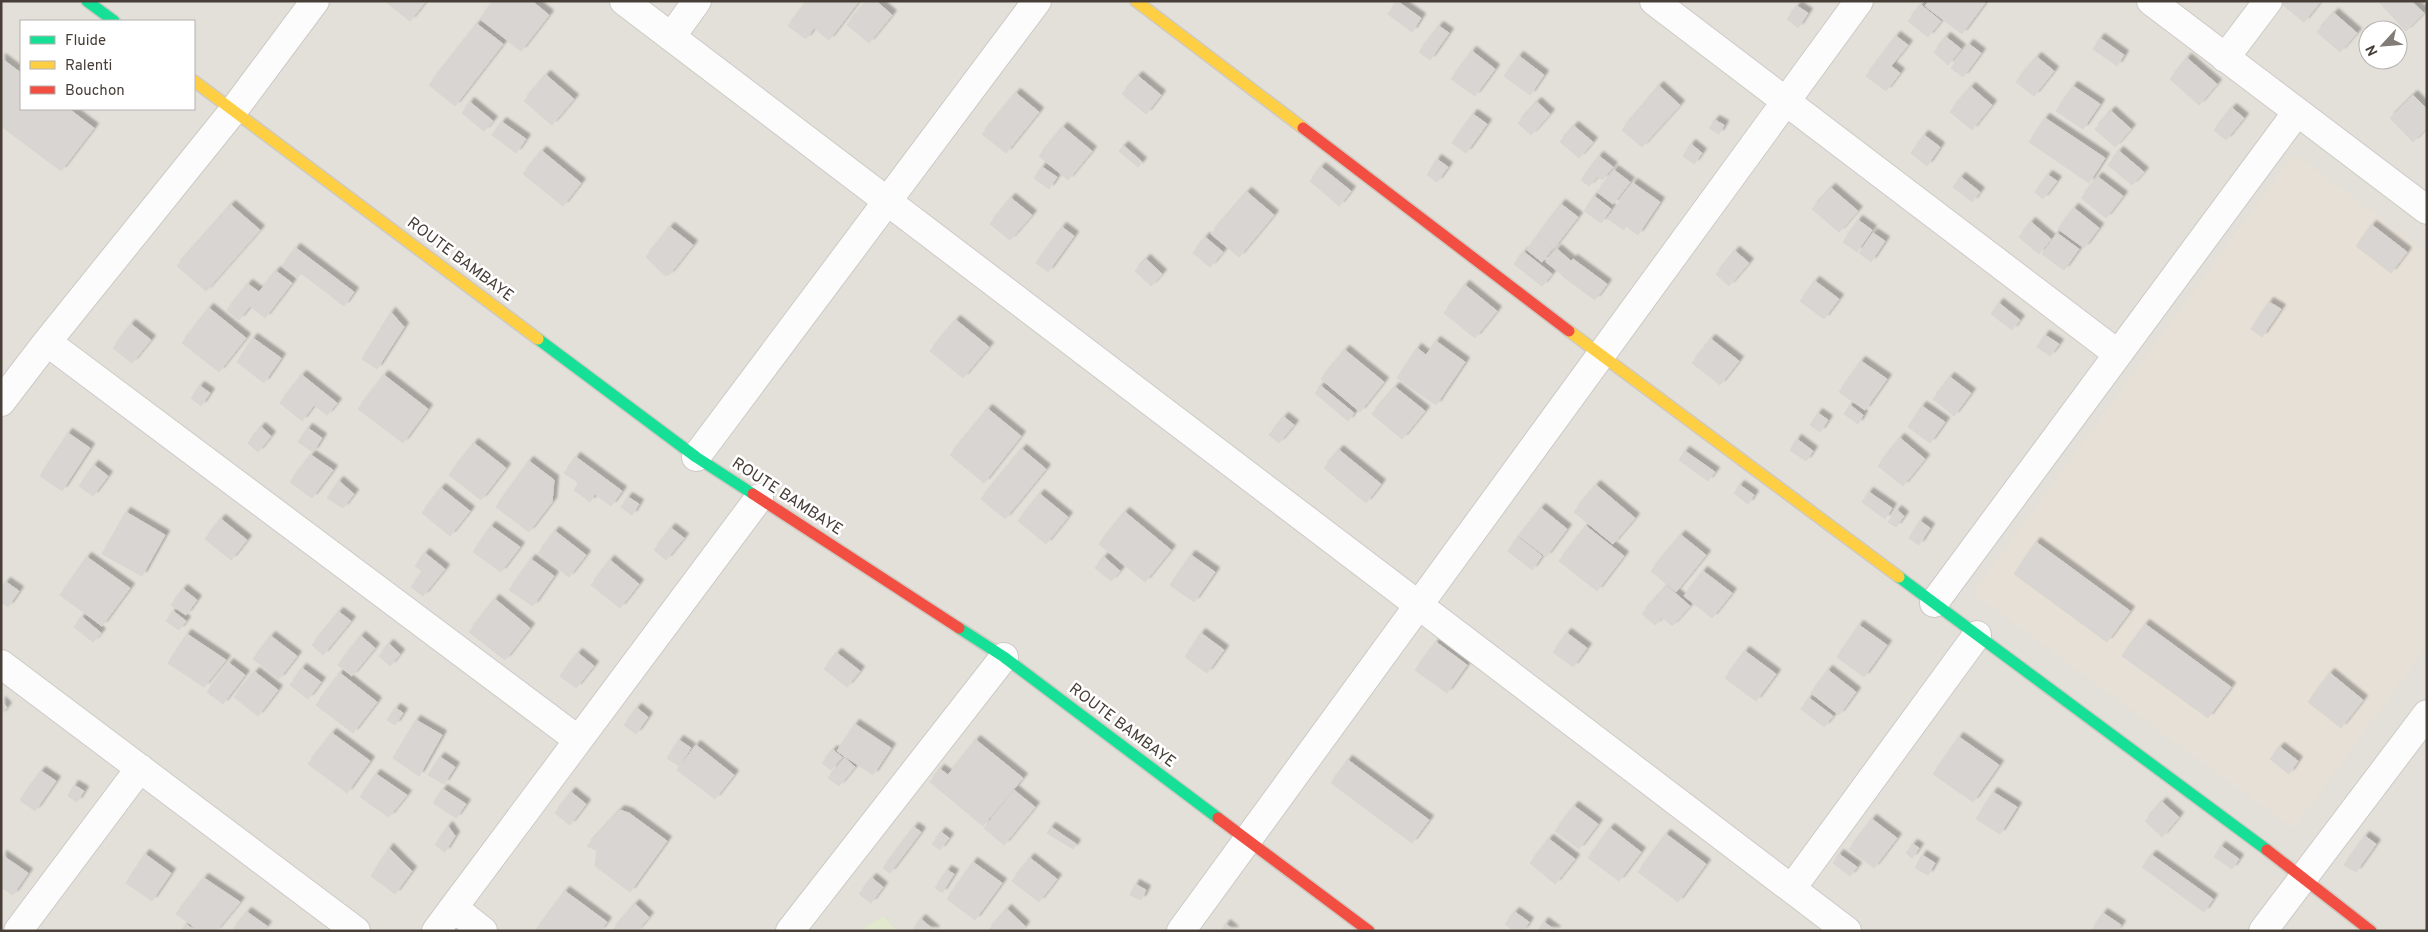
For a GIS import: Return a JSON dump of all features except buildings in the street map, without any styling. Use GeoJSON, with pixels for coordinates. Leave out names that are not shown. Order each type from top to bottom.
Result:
{"type":"FeatureCollection","features":[{"type":"Feature","properties":{"kind":"street"},"geometry":{"type":"LineString","coordinates":[[87,1],[113,20]]}},
{"type":"Feature","properties":{"kind":"street"},"geometry":{"type":"LineString","coordinates":[[1,402],[233,111],[315,1]]}},
{"type":"Feature","properties":{"kind":"street"},"geometry":{"type":"LineString","coordinates":[[624,1],[1847,931]]}},
{"type":"Feature","properties":{"kind":"street"},"geometry":{"type":"LineString","coordinates":[[671,37],[698,1]]}},
{"type":"Feature","properties":{"kind":"street"},"geometry":{"type":"LineString","coordinates":[[696,457],[1037,1]]}},
{"type":"Feature","properties":{"kind":"street"},"geometry":{"type":"LineString","coordinates":[[1136,1],[1600,355],[2303,878],[2370,931]]}},
{"type":"Feature","properties":{"kind":"street"},"geometry":{"type":"LineString","coordinates":[[1654,1],[2118,354]]}},
{"type":"Feature","properties":{"kind":"street"},"geometry":{"type":"LineString","coordinates":[[1180,931],[1248,841],[1417,604],[1860,1]]}},
{"type":"Feature","properties":{"kind":"street"},"geometry":{"type":"LineString","coordinates":[[2151,1],[2427,210]]}},
{"type":"Feature","properties":{"kind":"street"},"geometry":{"type":"LineString","coordinates":[[2225,58],[2268,1]]}},
{"type":"Feature","properties":{"kind":"street","name":"ROUTE BAMBAYE"},"geometry":{"type":"LineString","coordinates":[[195,82],[696,457],[1004,657],[1369,931]]}},
{"type":"Feature","properties":{"kind":"street"},"geometry":{"type":"LineString","coordinates":[[1934,603],[2297,112]]}},
{"type":"Feature","properties":{"kind":"street"},"geometry":{"type":"LineString","coordinates":[[47,342],[577,739]]}},
{"type":"Feature","properties":{"kind":"street"},"geometry":{"type":"LineString","coordinates":[[436,931],[577,739],[759,498]]}},
{"type":"Feature","properties":{"kind":"street"},"geometry":{"type":"LineString","coordinates":[[1792,888],[1977,635]]}},
{"type":"Feature","properties":{"kind":"street"},"geometry":{"type":"LineString","coordinates":[[790,931],[1004,657]]}},
{"type":"Feature","properties":{"kind":"street"},"geometry":{"type":"LineString","coordinates":[[1,664],[356,931]]}},
{"type":"Feature","properties":{"kind":"street"},"geometry":{"type":"LineString","coordinates":[[2264,931],[2427,714]]}},
{"type":"Feature","properties":{"kind":"street"},"geometry":{"type":"LineString","coordinates":[[18,931],[140,768]]}},
{"type":"Feature","properties":{"kind":"street"},"geometry":{"type":"LineString","coordinates":[[454,908],[483,931]]}},
{"type":"Feature","properties":{"kind":"shaded area"},"geometry":{"type":"Polygon","coordinates":[[[1,1],[2427,1],[2427,931],[1,931],[1,1]]]}},
{"type":"Feature","properties":{"kind":"shaded area"},"geometry":{"type":"Polygon","coordinates":[[[2294,154],[2427,252],[2427,646],[2293,829],[1973,593],[2294,154]]]}},
{"type":"Feature","properties":{"kind":"green space"},"geometry":{"type":"Polygon","coordinates":[[[884,916],[897,931],[864,931],[866,926],[884,916]]]}},
{"type":"Feature","properties":{"kind":"traffic: fast"},"geometry":{"type":"LineString","coordinates":[[87,1],[113,20]]}},
{"type":"Feature","properties":{"kind":"traffic: fast"},"geometry":{"type":"LineString","coordinates":[[538,339],[696,457],[753,494]]}},
{"type":"Feature","properties":{"kind":"traffic: fast"},"geometry":{"type":"LineString","coordinates":[[1899,577],[2267,850]]}},
{"type":"Feature","properties":{"kind":"traffic: fast"},"geometry":{"type":"LineString","coordinates":[[959,628],[1004,657],[1218,818]]}},
{"type":"Feature","properties":{"kind":"traffic: slow"},"geometry":{"type":"LineString","coordinates":[[1136,1],[1303,128]]}},
{"type":"Feature","properties":{"kind":"traffic: slow"},"geometry":{"type":"LineString","coordinates":[[195,82],[538,339]]}},
{"type":"Feature","properties":{"kind":"traffic: slow"},"geometry":{"type":"LineString","coordinates":[[1569,331],[1899,577]]}},
{"type":"Feature","properties":{"kind":"traffic: jam"},"geometry":{"type":"LineString","coordinates":[[1303,128],[1569,331]]}},
{"type":"Feature","properties":{"kind":"traffic: jam"},"geometry":{"type":"LineString","coordinates":[[753,494],[959,628]]}},
{"type":"Feature","properties":{"kind":"traffic: jam"},"geometry":{"type":"LineString","coordinates":[[1218,818],[1369,931]]}},
{"type":"Feature","properties":{"kind":"traffic: jam"},"geometry":{"type":"LineString","coordinates":[[2267,850],[2371,931]]}}]}
